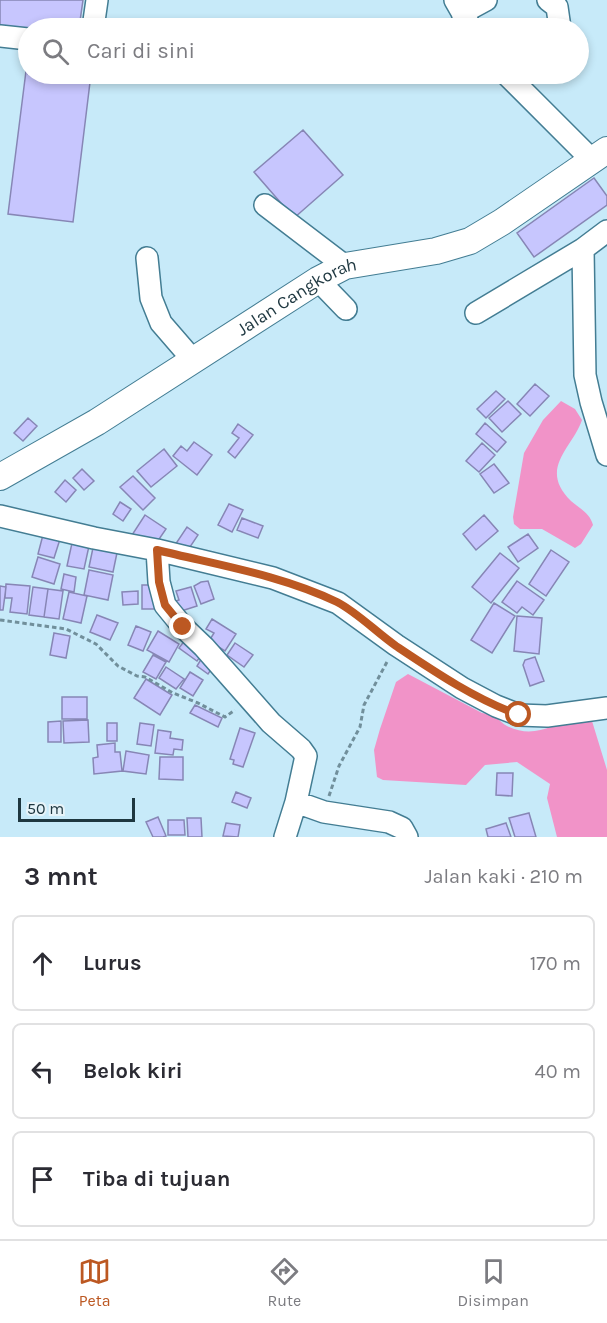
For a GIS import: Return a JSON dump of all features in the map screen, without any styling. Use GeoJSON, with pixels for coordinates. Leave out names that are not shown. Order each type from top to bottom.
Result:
{"type":"FeatureCollection","features":[{"type":"Feature","properties":{"kind":"main road","name":"Jalan Cangkorah"},"geometry":{"type":"LineString","coordinates":[[0,477],[97,422],[318,280],[345,266],[436,251],[470,241],[502,222],[599,155]]}},
{"type":"Feature","properties":{"kind":"street"},"geometry":{"type":"LineString","coordinates":[[94,18],[97,0]]}},
{"type":"Feature","properties":{"kind":"street"},"geometry":{"type":"LineString","coordinates":[[463,14],[486,0]]}},
{"type":"Feature","properties":{"kind":"street"},"geometry":{"type":"LineString","coordinates":[[548,0],[557,7],[559,18]]}},
{"type":"Feature","properties":{"kind":"street"},"geometry":{"type":"LineString","coordinates":[[0,36],[18,38]]}},
{"type":"Feature","properties":{"kind":"street"},"geometry":{"type":"LineString","coordinates":[[525,84],[599,155]]}},
{"type":"Feature","properties":{"kind":"street"},"geometry":{"type":"LineString","coordinates":[[265,205],[345,266]]}},
{"type":"Feature","properties":{"kind":"street"},"geometry":{"type":"LineString","coordinates":[[476,313],[583,249],[607,231]]}},
{"type":"Feature","properties":{"kind":"street"},"geometry":{"type":"LineString","coordinates":[[583,249],[585,375],[607,455]]}},
{"type":"Feature","properties":{"kind":"street"},"geometry":{"type":"LineString","coordinates":[[147,258],[151,298],[161,323],[193,360]]}},
{"type":"Feature","properties":{"kind":"street"},"geometry":{"type":"LineString","coordinates":[[318,280],[346,309]]}},
{"type":"Feature","properties":{"kind":"street"},"geometry":{"type":"LineString","coordinates":[[0,516],[273,578],[338,603],[396,645],[462,688],[519,715],[547,716],[607,708]]}},
{"type":"Feature","properties":{"kind":"street"},"geometry":{"type":"LineString","coordinates":[[157,550],[159,582],[165,605],[271,723],[306,756],[296,802],[285,837]]}},
{"type":"Feature","properties":{"kind":"street"},"geometry":{"type":"LineString","coordinates":[[296,802],[324,812],[389,822],[402,828],[407,837]]}},
{"type":"Feature","properties":{"kind":"path"},"geometry":{"type":"LineString","coordinates":[[0,620],[66,629],[96,644],[118,666],[136,676],[145,677],[225,717],[250,699]]}},
{"type":"Feature","properties":{"kind":"path"},"geometry":{"type":"LineString","coordinates":[[324,812],[339,766],[360,727],[364,705],[396,645]]}},
{"type":"Feature","properties":{"kind":"shaded area"},"geometry":{"type":"Polygon","coordinates":[[[561,401],[575,409],[582,420],[560,459],[557,478],[571,501],[587,514],[593,525],[581,544],[575,548],[542,529],[520,529],[514,524],[513,517],[524,453],[543,420],[561,401]]]}},
{"type":"Feature","properties":{"kind":"shaded area"},"geometry":{"type":"Polygon","coordinates":[[[408,674],[482,713],[495,716],[516,730],[542,730],[584,716],[592,721],[607,770],[607,837],[557,837],[547,798],[550,784],[517,762],[485,765],[466,785],[383,780],[377,777],[374,750],[380,729],[396,682],[408,674]]]}},
{"type":"Feature","properties":{"kind":"building"},"geometry":{"type":"Polygon","coordinates":[[[0,0],[83,0],[80,18],[18,18],[18,28],[0,28],[0,0]]]}},
{"type":"Feature","properties":{"kind":"building"},"geometry":{"type":"Polygon","coordinates":[[[24,84],[90,84],[73,222],[8,214],[24,84]]]}},
{"type":"Feature","properties":{"kind":"building"},"geometry":{"type":"Polygon","coordinates":[[[303,130],[343,175],[294,218],[254,172],[303,130]]]}},
{"type":"Feature","properties":{"kind":"building"},"geometry":{"type":"Polygon","coordinates":[[[594,178],[607,196],[607,205],[534,257],[517,233],[594,178]]]}},
{"type":"Feature","properties":{"kind":"building"},"geometry":{"type":"Polygon","coordinates":[[[535,384],[549,396],[530,416],[517,404],[535,384]]]}},
{"type":"Feature","properties":{"kind":"building"},"geometry":{"type":"Polygon","coordinates":[[[496,391],[505,399],[486,418],[477,409],[496,391]]]}},
{"type":"Feature","properties":{"kind":"building"},"geometry":{"type":"Polygon","coordinates":[[[508,401],[521,414],[502,432],[489,418],[508,401]]]}},
{"type":"Feature","properties":{"kind":"building"},"geometry":{"type":"Polygon","coordinates":[[[28,418],[37,426],[23,441],[14,433],[28,418]]]}},
{"type":"Feature","properties":{"kind":"building"},"geometry":{"type":"Polygon","coordinates":[[[485,423],[506,442],[497,452],[476,434],[485,423]]]}},
{"type":"Feature","properties":{"kind":"building"},"geometry":{"type":"Polygon","coordinates":[[[238,424],[253,435],[235,458],[228,452],[239,438],[232,433],[238,424]]]}},
{"type":"Feature","properties":{"kind":"building"},"geometry":{"type":"Polygon","coordinates":[[[194,442],[212,455],[197,475],[173,456],[181,446],[187,451],[194,442]]]}},
{"type":"Feature","properties":{"kind":"building"},"geometry":{"type":"Polygon","coordinates":[[[482,443],[495,455],[479,472],[466,461],[482,443]]]}},
{"type":"Feature","properties":{"kind":"building"},"geometry":{"type":"Polygon","coordinates":[[[164,449],[177,466],[151,487],[137,471],[164,449]]]}},
{"type":"Feature","properties":{"kind":"building"},"geometry":{"type":"Polygon","coordinates":[[[494,464],[509,483],[494,493],[480,474],[494,464]]]}},
{"type":"Feature","properties":{"kind":"building"},"geometry":{"type":"Polygon","coordinates":[[[82,469],[94,481],[84,490],[73,478],[82,469]]]}},
{"type":"Feature","properties":{"kind":"building"},"geometry":{"type":"Polygon","coordinates":[[[133,476],[155,498],[143,510],[120,487],[133,476]]]}},
{"type":"Feature","properties":{"kind":"building"},"geometry":{"type":"Polygon","coordinates":[[[65,480],[76,490],[66,502],[55,492],[65,480]]]}},
{"type":"Feature","properties":{"kind":"building"},"geometry":{"type":"Polygon","coordinates":[[[120,502],[131,509],[123,521],[113,514],[120,502]]]}},
{"type":"Feature","properties":{"kind":"building"},"geometry":{"type":"Polygon","coordinates":[[[229,504],[243,510],[232,532],[218,525],[229,504]]]}},
{"type":"Feature","properties":{"kind":"building"},"geometry":{"type":"Polygon","coordinates":[[[145,515],[166,529],[153,548],[132,535],[145,515]]]}},
{"type":"Feature","properties":{"kind":"building"},"geometry":{"type":"Polygon","coordinates":[[[484,515],[498,531],[476,550],[463,534],[484,515]]]}},
{"type":"Feature","properties":{"kind":"building"},"geometry":{"type":"Polygon","coordinates":[[[242,518],[263,526],[258,538],[237,530],[242,518]]]}},
{"type":"Feature","properties":{"kind":"building"},"geometry":{"type":"Polygon","coordinates":[[[187,527],[198,535],[186,553],[175,545],[187,527]]]}},
{"type":"Feature","properties":{"kind":"building"},"geometry":{"type":"Polygon","coordinates":[[[44,531],[61,536],[54,558],[38,554],[44,531]]]}},
{"type":"Feature","properties":{"kind":"building"},"geometry":{"type":"Polygon","coordinates":[[[528,534],[538,548],[518,562],[508,547],[528,534]]]}},
{"type":"Feature","properties":{"kind":"building"},"geometry":{"type":"Polygon","coordinates":[[[72,543],[89,546],[84,569],[67,566],[72,543]]]}},
{"type":"Feature","properties":{"kind":"building"},"geometry":{"type":"Polygon","coordinates":[[[94,543],[118,548],[113,572],[89,567],[94,543]]]}},
{"type":"Feature","properties":{"kind":"building"},"geometry":{"type":"Polygon","coordinates":[[[551,550],[569,562],[546,596],[529,584],[551,550]]]}},
{"type":"Feature","properties":{"kind":"building"},"geometry":{"type":"Polygon","coordinates":[[[500,553],[519,568],[491,603],[472,587],[500,553]]]}},
{"type":"Feature","properties":{"kind":"building"},"geometry":{"type":"Polygon","coordinates":[[[38,557],[60,564],[54,584],[32,577],[38,557]]]}},
{"type":"Feature","properties":{"kind":"building"},"geometry":{"type":"Polygon","coordinates":[[[89,570],[113,575],[108,600],[84,595],[89,570]]]}},
{"type":"Feature","properties":{"kind":"building"},"geometry":{"type":"Polygon","coordinates":[[[64,574],[76,577],[74,592],[61,589],[64,574]]]}},
{"type":"Feature","properties":{"kind":"building"},"geometry":{"type":"Polygon","coordinates":[[[208,581],[214,599],[201,604],[194,586],[208,581]]]}},
{"type":"Feature","properties":{"kind":"building"},"geometry":{"type":"Polygon","coordinates":[[[517,581],[544,600],[533,615],[522,607],[517,613],[502,602],[517,581]]]}},
{"type":"Feature","properties":{"kind":"building"},"geometry":{"type":"Polygon","coordinates":[[[6,584],[30,586],[27,614],[10,612],[12,598],[5,598],[6,584]]]}},
{"type":"Feature","properties":{"kind":"building"},"geometry":{"type":"Polygon","coordinates":[[[142,585],[157,585],[157,609],[142,609],[142,585]]]}},
{"type":"Feature","properties":{"kind":"building"},"geometry":{"type":"Polygon","coordinates":[[[0,586],[6,587],[3,610],[0,610],[0,586]]]}},
{"type":"Feature","properties":{"kind":"building"},"geometry":{"type":"Polygon","coordinates":[[[33,587],[48,589],[44,617],[29,615],[33,587]]]}},
{"type":"Feature","properties":{"kind":"building"},"geometry":{"type":"Polygon","coordinates":[[[191,587],[197,606],[175,613],[172,602],[179,600],[176,591],[191,587]]]}},
{"type":"Feature","properties":{"kind":"building"},"geometry":{"type":"Polygon","coordinates":[[[48,589],[63,591],[59,619],[44,617],[48,589]]]}},
{"type":"Feature","properties":{"kind":"building"},"geometry":{"type":"Polygon","coordinates":[[[138,591],[138,604],[123,605],[122,592],[138,591]]]}},
{"type":"Feature","properties":{"kind":"building"},"geometry":{"type":"Polygon","coordinates":[[[69,592],[87,596],[81,623],[63,619],[69,592]]]}},
{"type":"Feature","properties":{"kind":"building"},"geometry":{"type":"Polygon","coordinates":[[[494,603],[515,616],[492,653],[471,640],[494,603]]]}},
{"type":"Feature","properties":{"kind":"building"},"geometry":{"type":"Polygon","coordinates":[[[97,615],[118,623],[110,640],[90,632],[97,615]]]}},
{"type":"Feature","properties":{"kind":"building"},"geometry":{"type":"Polygon","coordinates":[[[517,616],[542,618],[539,654],[514,651],[517,616]]]}},
{"type":"Feature","properties":{"kind":"building"},"geometry":{"type":"Polygon","coordinates":[[[212,619],[236,634],[225,651],[209,641],[214,633],[206,629],[212,619]]]}},
{"type":"Feature","properties":{"kind":"building"},"geometry":{"type":"Polygon","coordinates":[[[136,626],[151,632],[143,651],[128,645],[136,626]]]}},
{"type":"Feature","properties":{"kind":"building"},"geometry":{"type":"Polygon","coordinates":[[[158,631],[179,644],[169,662],[147,650],[158,631]]]}},
{"type":"Feature","properties":{"kind":"building"},"geometry":{"type":"Polygon","coordinates":[[[54,633],[70,636],[66,658],[50,655],[54,633]]]}},
{"type":"Feature","properties":{"kind":"building"},"geometry":{"type":"Polygon","coordinates":[[[185,640],[203,653],[197,661],[179,648],[185,640]]]}},
{"type":"Feature","properties":{"kind":"building"},"geometry":{"type":"Polygon","coordinates":[[[235,643],[253,655],[244,667],[227,655],[235,643]]]}},
{"type":"Feature","properties":{"kind":"building"},"geometry":{"type":"Polygon","coordinates":[[[153,655],[166,662],[156,679],[143,672],[153,655]]]}},
{"type":"Feature","properties":{"kind":"building"},"geometry":{"type":"Polygon","coordinates":[[[203,656],[215,664],[208,674],[197,666],[203,656]]]}},
{"type":"Feature","properties":{"kind":"building"},"geometry":{"type":"Polygon","coordinates":[[[535,657],[544,681],[530,686],[523,665],[525,660],[535,657]]]}},
{"type":"Feature","properties":{"kind":"building"},"geometry":{"type":"Polygon","coordinates":[[[166,667],[184,679],[176,689],[159,678],[166,667]]]}},
{"type":"Feature","properties":{"kind":"building"},"geometry":{"type":"Polygon","coordinates":[[[190,672],[203,680],[193,696],[180,688],[190,672]]]}},
{"type":"Feature","properties":{"kind":"building"},"geometry":{"type":"Polygon","coordinates":[[[146,679],[172,695],[160,715],[134,698],[146,679]]]}},
{"type":"Feature","properties":{"kind":"building"},"geometry":{"type":"Polygon","coordinates":[[[62,697],[87,697],[87,719],[62,719],[62,697]]]}},
{"type":"Feature","properties":{"kind":"building"},"geometry":{"type":"Polygon","coordinates":[[[195,705],[222,718],[218,727],[190,713],[195,705]]]}},
{"type":"Feature","properties":{"kind":"building"},"geometry":{"type":"Polygon","coordinates":[[[88,720],[89,742],[64,743],[63,721],[88,720]]]}},
{"type":"Feature","properties":{"kind":"building"},"geometry":{"type":"Polygon","coordinates":[[[61,721],[61,742],[48,742],[48,722],[61,721]]]}},
{"type":"Feature","properties":{"kind":"building"},"geometry":{"type":"Polygon","coordinates":[[[107,723],[117,723],[117,741],[107,741],[107,723]]]}},
{"type":"Feature","properties":{"kind":"building"},"geometry":{"type":"Polygon","coordinates":[[[140,723],[154,725],[151,746],[137,744],[140,723]]]}},
{"type":"Feature","properties":{"kind":"building"},"geometry":{"type":"Polygon","coordinates":[[[240,728],[255,733],[243,767],[233,764],[234,760],[230,759],[240,728]]]}},
{"type":"Feature","properties":{"kind":"building"},"geometry":{"type":"Polygon","coordinates":[[[158,730],[171,732],[170,738],[183,740],[182,750],[174,749],[173,755],[155,753],[158,730]]]}},
{"type":"Feature","properties":{"kind":"building"},"geometry":{"type":"Polygon","coordinates":[[[115,743],[115,752],[120,752],[122,771],[94,774],[93,758],[98,757],[97,745],[115,743]]]}},
{"type":"Feature","properties":{"kind":"building"},"geometry":{"type":"Polygon","coordinates":[[[126,751],[149,755],[146,774],[123,771],[126,751]]]}},
{"type":"Feature","properties":{"kind":"building"},"geometry":{"type":"Polygon","coordinates":[[[160,757],[183,757],[183,780],[159,779],[160,757]]]}},
{"type":"Feature","properties":{"kind":"building"},"geometry":{"type":"Polygon","coordinates":[[[497,773],[513,773],[512,796],[496,795],[497,773]]]}},
{"type":"Feature","properties":{"kind":"building"},"geometry":{"type":"Polygon","coordinates":[[[236,792],[251,798],[247,808],[232,802],[236,792]]]}},
{"type":"Feature","properties":{"kind":"building"},"geometry":{"type":"Polygon","coordinates":[[[529,813],[536,837],[515,837],[509,818],[529,813]]]}},
{"type":"Feature","properties":{"kind":"building"},"geometry":{"type":"Polygon","coordinates":[[[158,817],[166,836],[153,837],[146,822],[158,817]]]}},
{"type":"Feature","properties":{"kind":"building"},"geometry":{"type":"Polygon","coordinates":[[[187,818],[201,818],[202,837],[188,837],[187,818]]]}},
{"type":"Feature","properties":{"kind":"building"},"geometry":{"type":"Polygon","coordinates":[[[168,820],[184,820],[185,835],[168,835],[168,820]]]}},
{"type":"Feature","properties":{"kind":"building"},"geometry":{"type":"Polygon","coordinates":[[[226,823],[240,825],[238,837],[223,836],[226,823]]]}},
{"type":"Feature","properties":{"kind":"building"},"geometry":{"type":"Polygon","coordinates":[[[506,823],[511,837],[488,837],[486,829],[506,823]]]}},
{"type":"Feature","properties":{"kind":"route"},"geometry":{"type":"LineString","coordinates":[[183,627],[165,605],[159,582],[157,550],[273,578],[338,603],[396,645],[462,688],[519,715]]}}]}
